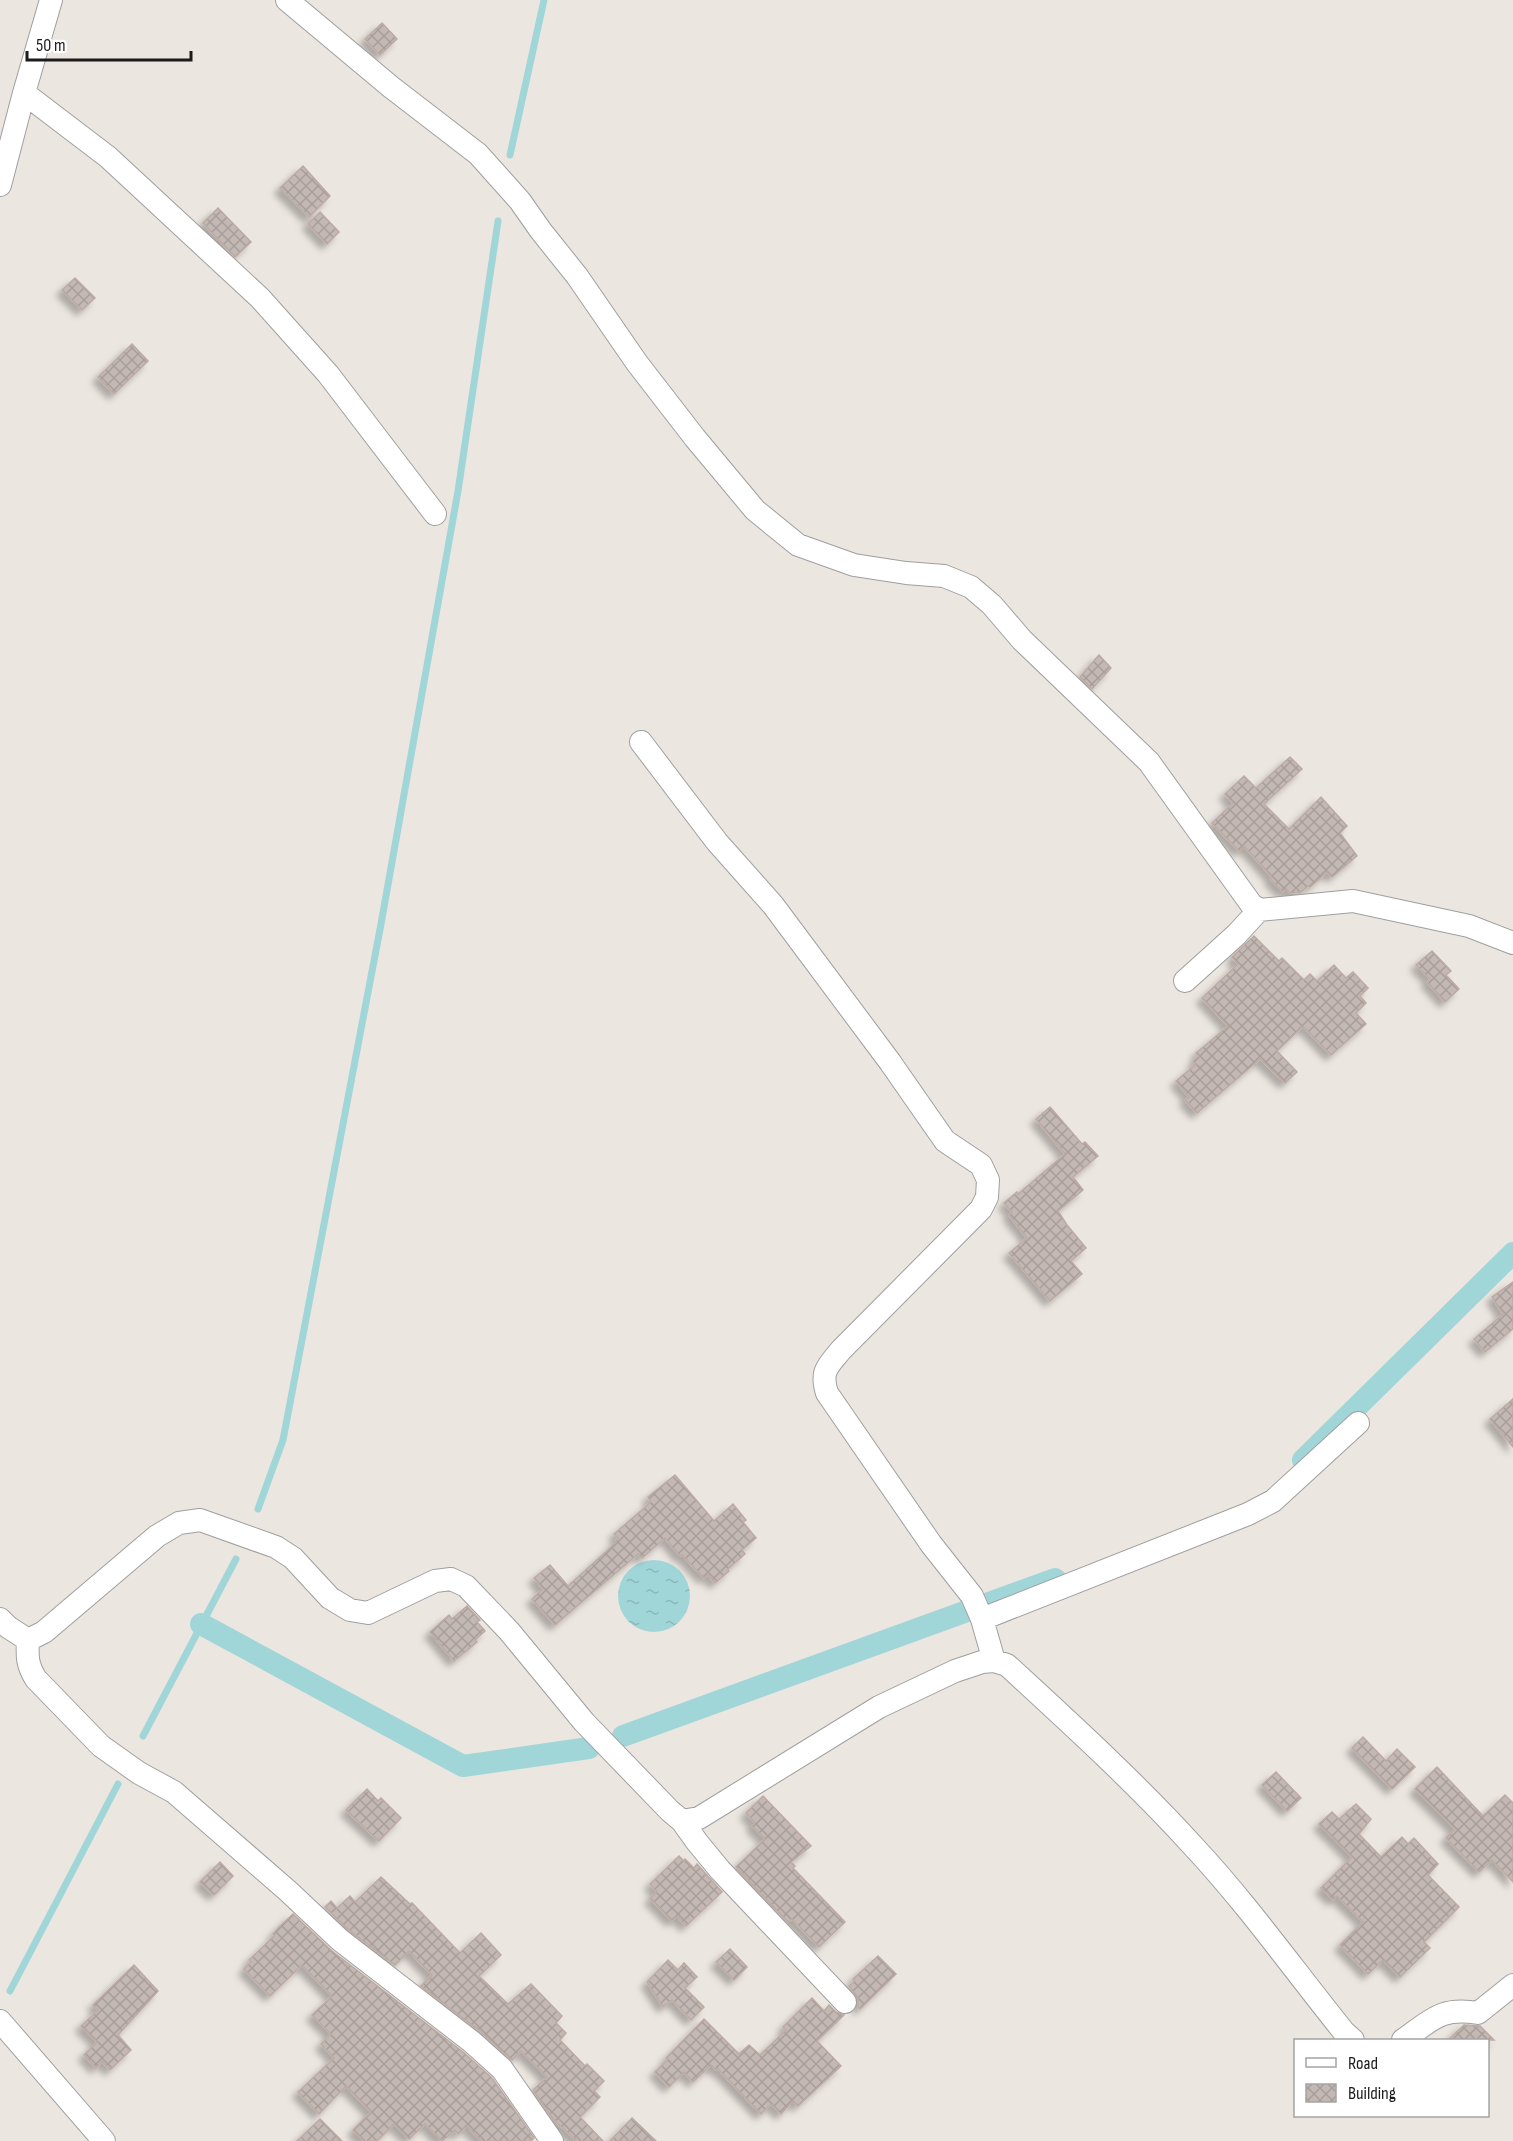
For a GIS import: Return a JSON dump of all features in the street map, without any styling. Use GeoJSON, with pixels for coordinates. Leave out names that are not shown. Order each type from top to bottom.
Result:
{"type":"FeatureCollection","features":[{"type":"Feature","properties":{"kind":"street"},"geometry":{"type":"LineString","coordinates":[[0,185],[8,120],[24,93],[51,0]]}},
{"type":"Feature","properties":{"kind":"street"},"geometry":{"type":"LineString","coordinates":[[287,0],[363,65],[478,154],[520,201],[540,231],[577,276],[637,363],[755,510],[798,545],[854,565],[944,576],[971,587],[992,605],[1022,640],[1149,762],[1251,904],[1259,910],[1353,901],[1468,926],[1513,943]]}},
{"type":"Feature","properties":{"kind":"street"},"geometry":{"type":"LineString","coordinates":[[24,93],[108,157],[260,298],[328,374],[435,514]]}},
{"type":"Feature","properties":{"kind":"street"},"geometry":{"type":"LineString","coordinates":[[641,742],[717,842],[773,905],[890,1062],[945,1141],[981,1165],[988,1180],[987,1197],[981,1209],[841,1350],[828,1366],[823,1380],[827,1393],[978,1609],[994,1661]]}},
{"type":"Feature","properties":{"kind":"street"},"geometry":{"type":"LineString","coordinates":[[1185,981],[1240,931],[1259,910]]}},
{"type":"Feature","properties":{"kind":"street"},"geometry":{"type":"LineString","coordinates":[[978,1609],[1248,1514],[1273,1501],[1358,1423]]}},
{"type":"Feature","properties":{"kind":"street"},"geometry":{"type":"LineString","coordinates":[[28,1640],[44,1632],[157,1536],[179,1523],[200,1520],[276,1547],[293,1558],[330,1598],[350,1610],[369,1613],[435,1581],[451,1579],[466,1586],[509,1631],[584,1722],[682,1821],[720,1870],[845,2002]]}},
{"type":"Feature","properties":{"kind":"street"},"geometry":{"type":"LineString","coordinates":[[0,1619],[28,1640]]}},
{"type":"Feature","properties":{"kind":"street"},"geometry":{"type":"LineString","coordinates":[[28,1640],[27,1659],[36,1679],[101,1746],[139,1773],[174,1792],[288,1891],[340,1940],[472,2042],[502,2069],[552,2141]]}},
{"type":"Feature","properties":{"kind":"street"},"geometry":{"type":"LineString","coordinates":[[682,1821],[699,1818],[879,1707],[955,1671],[982,1662],[994,1661],[1007,1665],[1130,1779],[1194,1847],[1236,1894],[1352,2039]]}},
{"type":"Feature","properties":{"kind":"street"},"geometry":{"type":"LineString","coordinates":[[1405,2039],[1446,2012],[1461,2010],[1478,2013],[1513,1985]]}},
{"type":"Feature","properties":{"kind":"street"},"geometry":{"type":"LineString","coordinates":[[0,2021],[104,2141]]}},
{"type":"Feature","properties":{"kind":"water"},"geometry":{"type":"Polygon","coordinates":[[[654,1560],[674,1566],[684,1576],[690,1596],[684,1616],[674,1626],[654,1632],[634,1626],[624,1616],[618,1596],[624,1576],[634,1566],[654,1560]]]}},
{"type":"Feature","properties":{"kind":"building"},"geometry":{"type":"Polygon","coordinates":[[[382,23],[397,39],[380,55],[365,39],[382,23]]]}},
{"type":"Feature","properties":{"kind":"building"},"geometry":{"type":"Polygon","coordinates":[[[303,166],[330,196],[309,217],[280,188],[303,166]]]}},
{"type":"Feature","properties":{"kind":"building"},"geometry":{"type":"Polygon","coordinates":[[[218,208],[251,242],[235,257],[203,223],[218,208]]]}},
{"type":"Feature","properties":{"kind":"building"},"geometry":{"type":"Polygon","coordinates":[[[320,212],[339,232],[327,244],[308,224],[320,212]]]}},
{"type":"Feature","properties":{"kind":"building"},"geometry":{"type":"Polygon","coordinates":[[[75,278],[95,298],[82,310],[62,290],[75,278]]]}},
{"type":"Feature","properties":{"kind":"building"},"geometry":{"type":"Polygon","coordinates":[[[132,344],[148,361],[114,394],[98,377],[132,344]]]}},
{"type":"Feature","properties":{"kind":"building"},"geometry":{"type":"Polygon","coordinates":[[[1099,655],[1111,668],[1092,689],[1080,677],[1099,655]]]}},
{"type":"Feature","properties":{"kind":"building"},"geometry":{"type":"Polygon","coordinates":[[[1290,757],[1302,769],[1264,804],[1289,829],[1321,797],[1347,826],[1340,833],[1357,856],[1332,877],[1327,872],[1310,887],[1308,886],[1301,892],[1290,893],[1286,889],[1283,892],[1270,879],[1272,877],[1244,846],[1239,851],[1212,823],[1233,803],[1225,794],[1244,776],[1256,788],[1290,757]]]}},
{"type":"Feature","properties":{"kind":"building"},"geometry":{"type":"Polygon","coordinates":[[[1254,936],[1279,961],[1282,958],[1304,980],[1310,974],[1317,981],[1334,965],[1346,978],[1353,972],[1368,988],[1360,996],[1366,1003],[1356,1013],[1366,1024],[1331,1055],[1303,1026],[1277,1051],[1297,1072],[1285,1083],[1260,1059],[1197,1113],[1185,1100],[1189,1097],[1176,1081],[1196,1064],[1193,1061],[1199,1056],[1196,1053],[1228,1026],[1202,998],[1238,964],[1232,957],[1254,936]]]}},
{"type":"Feature","properties":{"kind":"building"},"geometry":{"type":"Polygon","coordinates":[[[1432,951],[1451,971],[1446,975],[1459,989],[1445,1002],[1427,982],[1430,979],[1416,965],[1432,951]]]}},
{"type":"Feature","properties":{"kind":"building"},"geometry":{"type":"Polygon","coordinates":[[[1050,1107],[1082,1144],[1085,1142],[1098,1156],[1073,1177],[1083,1190],[1058,1211],[1086,1248],[1071,1261],[1082,1274],[1050,1301],[1009,1253],[1027,1238],[1009,1215],[1012,1212],[1004,1203],[1065,1154],[1036,1119],[1050,1107]]]}},
{"type":"Feature","properties":{"kind":"building"},"geometry":{"type":"Polygon","coordinates":[[[1513,1282],[1513,1329],[1485,1352],[1474,1339],[1503,1314],[1492,1297],[1513,1282]]]}},
{"type":"Feature","properties":{"kind":"building"},"geometry":{"type":"Polygon","coordinates":[[[1513,1399],[1513,1447],[1490,1419],[1513,1399]]]}},
{"type":"Feature","properties":{"kind":"building"},"geometry":{"type":"Polygon","coordinates":[[[675,1475],[714,1521],[733,1504],[746,1520],[743,1522],[756,1538],[742,1550],[745,1554],[715,1583],[708,1575],[704,1578],[682,1555],[680,1556],[665,1538],[642,1558],[638,1554],[555,1625],[532,1599],[543,1589],[534,1578],[550,1565],[568,1586],[611,1547],[618,1538],[614,1534],[651,1502],[648,1497],[675,1475]]]}},
{"type":"Feature","properties":{"kind":"building"},"geometry":{"type":"Polygon","coordinates":[[[467,1606],[480,1620],[477,1622],[485,1631],[475,1640],[477,1642],[454,1661],[430,1632],[449,1615],[452,1619],[467,1606]]]}},
{"type":"Feature","properties":{"kind":"building"},"geometry":{"type":"Polygon","coordinates":[[[1363,1737],[1386,1761],[1397,1749],[1415,1767],[1392,1789],[1352,1748],[1363,1737]]]}},
{"type":"Feature","properties":{"kind":"building"},"geometry":{"type":"Polygon","coordinates":[[[1437,1767],[1483,1816],[1505,1795],[1513,1803],[1513,1882],[1492,1860],[1479,1872],[1446,1838],[1455,1829],[1415,1789],[1437,1767]]]}},
{"type":"Feature","properties":{"kind":"building"},"geometry":{"type":"Polygon","coordinates":[[[1276,1772],[1301,1798],[1287,1811],[1262,1785],[1276,1772]]]}},
{"type":"Feature","properties":{"kind":"building"},"geometry":{"type":"Polygon","coordinates":[[[367,1789],[378,1801],[381,1798],[401,1818],[379,1841],[346,1810],[367,1789]]]}},
{"type":"Feature","properties":{"kind":"building"},"geometry":{"type":"Polygon","coordinates":[[[763,1796],[811,1846],[791,1862],[795,1866],[793,1868],[845,1922],[819,1947],[792,1919],[788,1922],[736,1867],[765,1839],[752,1826],[755,1823],[746,1813],[763,1796]]]}},
{"type":"Feature","properties":{"kind":"building"},"geometry":{"type":"Polygon","coordinates":[[[1356,1804],[1371,1819],[1359,1834],[1381,1857],[1402,1837],[1408,1844],[1414,1838],[1438,1864],[1428,1875],[1459,1907],[1424,1942],[1430,1948],[1400,1977],[1383,1960],[1368,1974],[1340,1945],[1363,1922],[1337,1896],[1333,1900],[1321,1888],[1352,1857],[1319,1824],[1332,1812],[1339,1819],[1356,1804]]]}},
{"type":"Feature","properties":{"kind":"building"},"geometry":{"type":"Polygon","coordinates":[[[679,1856],[694,1868],[697,1864],[722,1892],[686,1926],[677,1916],[672,1921],[650,1898],[657,1892],[650,1884],[679,1856]]]}},
{"type":"Feature","properties":{"kind":"building"},"geometry":{"type":"Polygon","coordinates":[[[220,1862],[233,1876],[214,1895],[200,1882],[220,1862]]]}},
{"type":"Feature","properties":{"kind":"building"},"geometry":{"type":"Polygon","coordinates":[[[381,1877],[410,1904],[412,1903],[460,1953],[481,1933],[501,1955],[479,1976],[508,2004],[531,1984],[562,2016],[556,2023],[566,2033],[560,2040],[585,2066],[587,2064],[604,2081],[594,2091],[600,2097],[580,2117],[603,2141],[577,2141],[553,2119],[533,2090],[547,2077],[521,2051],[512,2060],[480,2031],[421,1986],[432,1975],[409,1951],[395,1965],[349,1930],[325,1907],[331,1901],[337,1908],[350,1896],[355,1902],[381,1877]]]}},
{"type":"Feature","properties":{"kind":"building"},"geometry":{"type":"Polygon","coordinates":[[[293,1914],[332,1951],[463,2052],[492,2078],[534,2138],[531,2141],[481,2141],[467,2126],[458,2134],[455,2130],[442,2141],[425,2124],[409,2139],[394,2124],[377,2141],[364,2141],[353,2130],[371,2112],[346,2086],[319,2114],[298,2092],[334,2058],[321,2044],[331,2034],[312,2015],[332,1996],[302,1965],[270,1996],[244,1969],[251,1962],[249,1960],[293,1914]]]}},
{"type":"Feature","properties":{"kind":"building"},"geometry":{"type":"Polygon","coordinates":[[[730,1949],[747,1967],[734,1980],[716,1962],[730,1949]]]}},
{"type":"Feature","properties":{"kind":"building"},"geometry":{"type":"Polygon","coordinates":[[[878,1956],[896,1974],[860,2009],[858,1998],[849,1986],[855,1981],[853,1979],[878,1956]]]}},
{"type":"Feature","properties":{"kind":"building"},"geometry":{"type":"Polygon","coordinates":[[[668,1960],[678,1970],[684,1963],[697,1977],[685,1988],[704,2007],[691,2020],[672,2000],[663,2007],[647,1982],[668,1960]]]}},
{"type":"Feature","properties":{"kind":"building"},"geometry":{"type":"Polygon","coordinates":[[[134,1965],[158,1991],[118,2035],[131,2050],[110,2070],[102,2061],[96,2068],[84,2055],[97,2042],[81,2026],[98,2010],[93,2005],[134,1965]]]}},
{"type":"Feature","properties":{"kind":"building"},"geometry":{"type":"Polygon","coordinates":[[[812,1998],[824,2011],[829,2005],[836,2012],[844,2015],[817,2041],[841,2066],[798,2106],[793,2101],[781,2114],[771,2104],[761,2114],[718,2069],[716,2070],[711,2065],[693,2082],[684,2072],[669,2087],[655,2072],[704,2019],[739,2054],[749,2045],[760,2055],[786,2030],[783,2027],[812,1998]]]}},
{"type":"Feature","properties":{"kind":"building"},"geometry":{"type":"Polygon","coordinates":[[[1464,2025],[1480,2026],[1494,2040],[1489,2039],[1449,2039],[1464,2025]]]}},
{"type":"Feature","properties":{"kind":"building"},"geometry":{"type":"Polygon","coordinates":[[[632,2118],[656,2141],[610,2141],[632,2118]]]}},
{"type":"Feature","properties":{"kind":"building"},"geometry":{"type":"Polygon","coordinates":[[[320,2119],[342,2141],[297,2141],[320,2119]]]}},
{"type":"Feature","properties":{"kind":"waterway"},"geometry":{"type":"LineString","coordinates":[[510,155],[544,0]]}},
{"type":"Feature","properties":{"kind":"waterway"},"geometry":{"type":"LineString","coordinates":[[258,1509],[283,1440],[381,924],[458,491],[498,221]]}},
{"type":"Feature","properties":{"kind":"waterway"},"geometry":{"type":"LineString","coordinates":[[1303,1460],[1513,1253]]}},
{"type":"Feature","properties":{"kind":"waterway"},"geometry":{"type":"LineString","coordinates":[[143,1736],[236,1559]]}},
{"type":"Feature","properties":{"kind":"waterway"},"geometry":{"type":"LineString","coordinates":[[623,1736],[1055,1579]]}},
{"type":"Feature","properties":{"kind":"waterway"},"geometry":{"type":"LineString","coordinates":[[201,1624],[463,1766],[589,1748]]}},
{"type":"Feature","properties":{"kind":"waterway"},"geometry":{"type":"LineString","coordinates":[[10,1991],[118,1784]]}}]}
